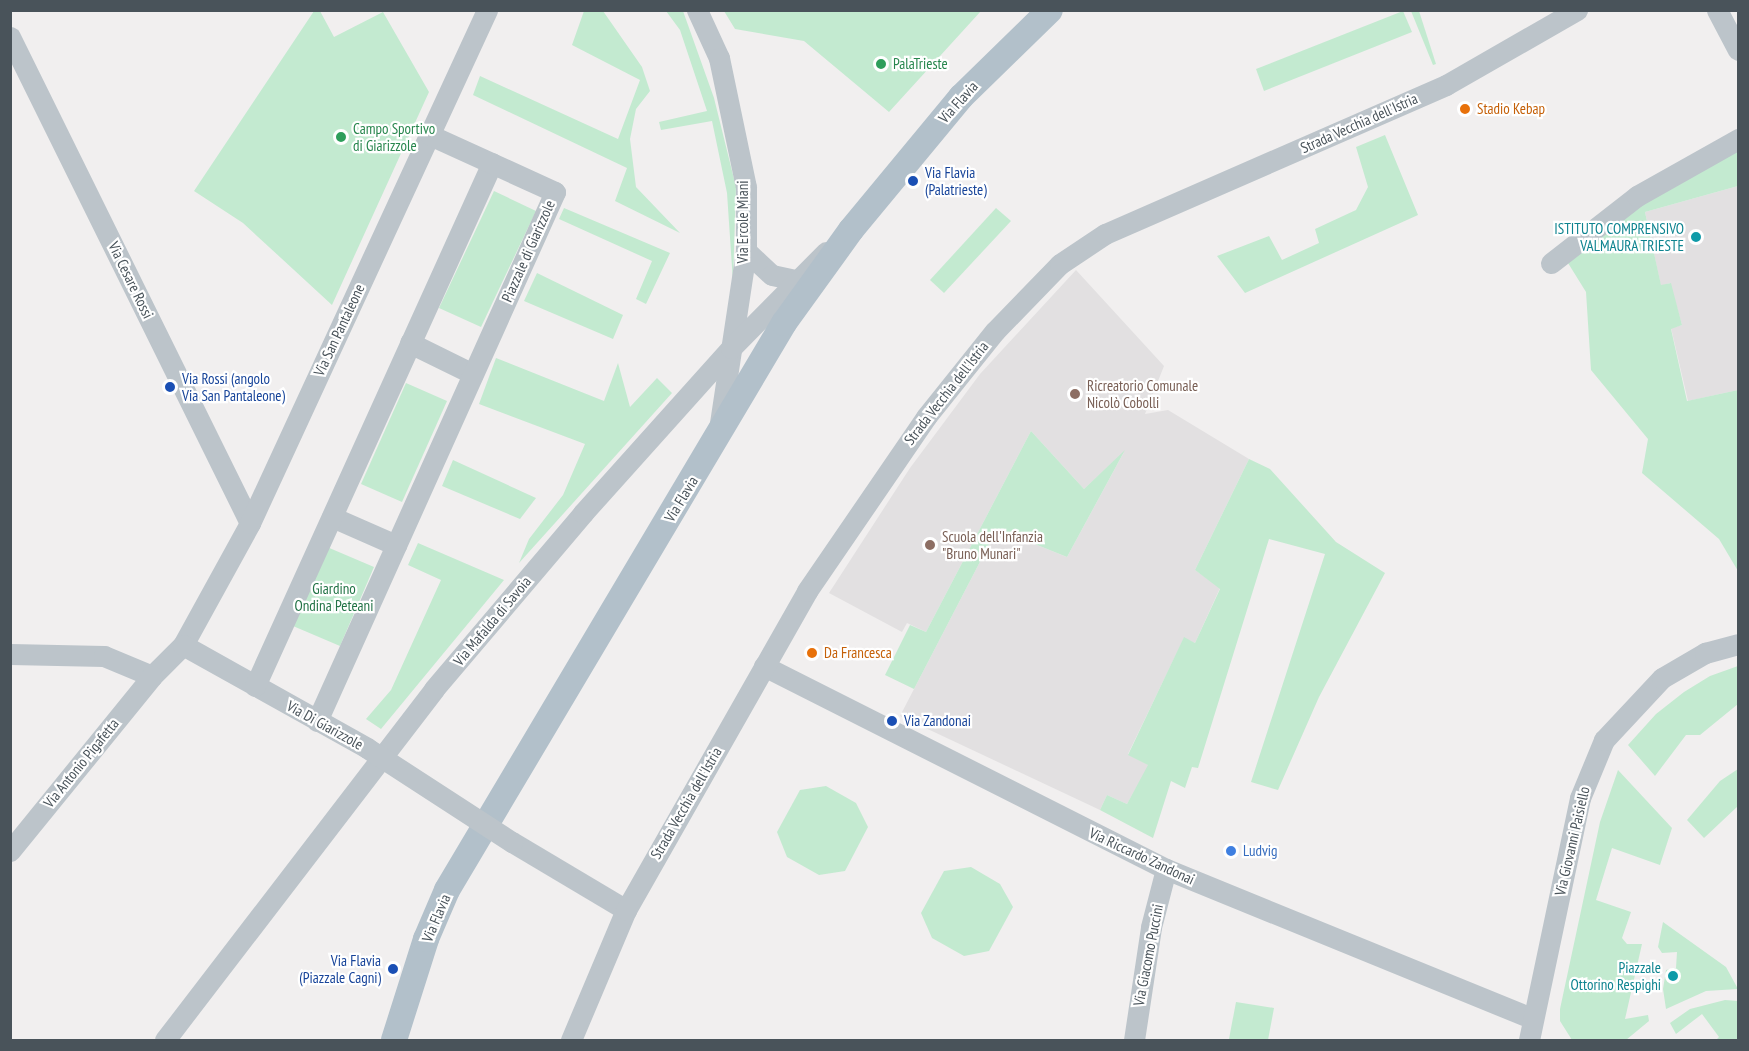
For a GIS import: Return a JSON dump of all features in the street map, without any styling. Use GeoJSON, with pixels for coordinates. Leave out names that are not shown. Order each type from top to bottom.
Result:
{"type":"FeatureCollection","features":[{"type":"Feature","properties":{"kind":"main road","name":"Via Flavia"},"geometry":{"type":"LineString","coordinates":[[394,1041],[426,939],[447,890],[784,323],[851,230],[961,97],[1050,10]]}},
{"type":"Feature","properties":{"kind":"street","name":"Via Ercole Miani"},"geometry":{"type":"LineString","coordinates":[[697,10],[719,58],[735,124],[746,187],[746,251],[717,438]]}},
{"type":"Feature","properties":{"kind":"street","name":"Strada Vecchia dell'Istria"},"geometry":{"type":"LineString","coordinates":[[572,1041],[626,910],[764,666],[862,507],[926,417],[995,331],[1069,255],[1104,234],[1446,86],[1577,10]]}},
{"type":"Feature","properties":{"kind":"street"},"geometry":{"type":"LineString","coordinates":[[1717,10],[1738,50]]}},
{"type":"Feature","properties":{"kind":"street","name":"Via San Pantaleone"},"geometry":{"type":"LineString","coordinates":[[183,645],[219,587],[250,523],[430,135],[482,13]]}},
{"type":"Feature","properties":{"kind":"street","name":"Via Cesare Rossi"},"geometry":{"type":"LineString","coordinates":[[10,37],[250,523]]}},
{"type":"Feature","properties":{"kind":"street","name":"Piazzale di Giarizzole"},"geometry":{"type":"LineString","coordinates":[[317,721],[555,192],[430,135]]}},
{"type":"Feature","properties":{"kind":"street"},"geometry":{"type":"LineString","coordinates":[[1551,263],[1637,196],[1738,139]]}},
{"type":"Feature","properties":{"kind":"street"},"geometry":{"type":"LineString","coordinates":[[255,686],[492,163]]}},
{"type":"Feature","properties":{"kind":"street","name":"Via Mafalda di Savoia"},"geometry":{"type":"LineString","coordinates":[[165,1041],[434,689],[731,348],[796,280],[851,230]]}},
{"type":"Feature","properties":{"kind":"street"},"geometry":{"type":"LineString","coordinates":[[746,251],[772,275],[796,280]]}},
{"type":"Feature","properties":{"kind":"street"},"geometry":{"type":"LineString","coordinates":[[410,343],[473,374]]}},
{"type":"Feature","properties":{"kind":"street"},"geometry":{"type":"LineString","coordinates":[[332,517],[396,545]]}},
{"type":"Feature","properties":{"kind":"street","name":"Via Giovanni Paisiello"},"geometry":{"type":"LineString","coordinates":[[1530,1041],[1580,798],[1604,740],[1662,678],[1705,653],[1738,644]]}},
{"type":"Feature","properties":{"kind":"street"},"geometry":{"type":"LineString","coordinates":[[10,654],[104,656],[152,676],[183,645]]}},
{"type":"Feature","properties":{"kind":"street","name":"Via Di Giarizzole"},"geometry":{"type":"LineString","coordinates":[[183,645],[366,748],[512,842],[626,910]]}},
{"type":"Feature","properties":{"kind":"street","name":"Via Riccardo Zandonai"},"geometry":{"type":"LineString","coordinates":[[764,666],[1166,869],[1533,1019]]}},
{"type":"Feature","properties":{"kind":"street","name":"Via Antonio Pigafetta"},"geometry":{"type":"LineString","coordinates":[[10,851],[152,676]]}},
{"type":"Feature","properties":{"kind":"street","name":"Via Giacomo Puccini"},"geometry":{"type":"LineString","coordinates":[[1134,1041],[1151,927],[1166,869]]}},
{"type":"Feature","properties":{"kind":"shaded area"},"geometry":{"type":"Polygon","coordinates":[[[1738,186],[1738,390],[1688,401],[1671,328],[1682,325],[1670,283],[1661,286],[1645,212],[1738,186]]]}},
{"type":"Feature","properties":{"kind":"shaded area"},"geometry":{"type":"Polygon","coordinates":[[[1076,270],[1164,366],[1145,414],[1168,410],[1249,459],[1195,570],[1220,588],[1195,643],[1184,638],[1128,754],[1149,765],[1127,804],[1107,795],[1100,810],[900,716],[997,529],[1067,557],[1124,452],[1084,489],[1031,431],[926,632],[907,623],[902,632],[829,593],[910,468],[980,374],[1076,270]]]}},
{"type":"Feature","properties":{"kind":"green space","name":"Campo Sportivo di Giarizzole"},"geometry":{"type":"Polygon","coordinates":[[[314,11],[320,11],[334,37],[383,12],[429,92],[332,305],[243,223],[194,191],[314,11]]]}},
{"type":"Feature","properties":{"kind":"green space"},"geometry":{"type":"Polygon","coordinates":[[[584,11],[603,11],[642,67],[650,91],[636,109],[630,139],[636,187],[680,233],[615,201],[627,168],[473,95],[480,76],[618,139],[640,80],[572,45],[584,11]]]}},
{"type":"Feature","properties":{"kind":"green space"},"geometry":{"type":"Polygon","coordinates":[[[666,11],[683,11],[714,98],[736,187],[733,282],[727,193],[712,121],[661,130],[659,122],[707,111],[680,30],[666,11]]]}},
{"type":"Feature","properties":{"kind":"green space","name":"PalaTrieste"},"geometry":{"type":"Polygon","coordinates":[[[724,11],[981,11],[889,112],[804,41],[735,29],[724,11]]]}},
{"type":"Feature","properties":{"kind":"green space"},"geometry":{"type":"Polygon","coordinates":[[[1403,11],[1412,32],[1264,91],[1256,69],[1403,11]]]}},
{"type":"Feature","properties":{"kind":"green space"},"geometry":{"type":"Polygon","coordinates":[[[1411,11],[1419,11],[1436,64],[1433,65],[1411,11]]]}},
{"type":"Feature","properties":{"kind":"green space"},"geometry":{"type":"Polygon","coordinates":[[[1385,135],[1418,215],[1245,293],[1217,256],[1269,236],[1282,260],[1319,243],[1315,229],[1356,210],[1368,187],[1356,147],[1385,135]]]}},
{"type":"Feature","properties":{"kind":"green space"},"geometry":{"type":"Polygon","coordinates":[[[1738,149],[1738,186],[1645,212],[1661,285],[1671,283],[1682,325],[1671,329],[1687,401],[1738,390],[1738,571],[1719,539],[1642,473],[1648,439],[1591,370],[1586,292],[1568,263],[1646,202],[1738,149]]]}},
{"type":"Feature","properties":{"kind":"green space"},"geometry":{"type":"Polygon","coordinates":[[[494,191],[536,211],[481,327],[439,308],[494,191]]]}},
{"type":"Feature","properties":{"kind":"green space"},"geometry":{"type":"Polygon","coordinates":[[[564,208],[670,253],[646,304],[636,299],[652,261],[559,219],[564,208]]]}},
{"type":"Feature","properties":{"kind":"green space"},"geometry":{"type":"Polygon","coordinates":[[[996,208],[1011,221],[944,293],[930,280],[996,208]]]}},
{"type":"Feature","properties":{"kind":"green space"},"geometry":{"type":"Polygon","coordinates":[[[537,273],[623,315],[613,339],[524,301],[537,273]]]}},
{"type":"Feature","properties":{"kind":"green space"},"geometry":{"type":"Polygon","coordinates":[[[496,358],[604,401],[618,363],[630,407],[657,378],[672,393],[519,563],[529,539],[563,495],[585,444],[479,404],[496,358]]]}},
{"type":"Feature","properties":{"kind":"green space"},"geometry":{"type":"Polygon","coordinates":[[[406,383],[447,401],[402,502],[361,484],[406,383]]]}},
{"type":"Feature","properties":{"kind":"green space"},"geometry":{"type":"Polygon","coordinates":[[[1031,431],[1084,489],[1125,450],[1067,557],[997,529],[914,689],[885,675],[910,625],[926,632],[1031,431]]]}},
{"type":"Feature","properties":{"kind":"green space"},"geometry":{"type":"Polygon","coordinates":[[[1249,459],[1270,469],[1336,542],[1385,573],[1319,697],[1278,790],[1251,782],[1325,554],[1269,539],[1198,768],[1192,767],[1185,788],[1171,781],[1153,838],[1100,810],[1107,795],[1127,804],[1148,765],[1128,755],[1184,637],[1195,643],[1220,589],[1195,570],[1249,459]]]}},
{"type":"Feature","properties":{"kind":"green space"},"geometry":{"type":"Polygon","coordinates":[[[453,460],[536,498],[520,519],[442,486],[453,460]]]}},
{"type":"Feature","properties":{"kind":"green space"},"geometry":{"type":"Polygon","coordinates":[[[418,543],[504,580],[381,729],[366,719],[391,690],[441,580],[408,565],[418,543]]]}},
{"type":"Feature","properties":{"kind":"green space","name":"Giardino Ondina Peteani"},"geometry":{"type":"Polygon","coordinates":[[[327,547],[374,567],[340,646],[293,626],[327,547]]]}},
{"type":"Feature","properties":{"kind":"green space"},"geometry":{"type":"Polygon","coordinates":[[[1738,666],[1738,704],[1700,735],[1686,735],[1655,776],[1628,745],[1656,714],[1684,692],[1710,676],[1738,666]]]}},
{"type":"Feature","properties":{"kind":"green space"},"geometry":{"type":"Polygon","coordinates":[[[1738,769],[1738,806],[1704,838],[1687,820],[1720,781],[1738,769]]]}},
{"type":"Feature","properties":{"kind":"green space"},"geometry":{"type":"Polygon","coordinates":[[[1618,770],[1672,828],[1660,865],[1612,848],[1596,900],[1631,912],[1622,938],[1627,944],[1642,944],[1625,1019],[1648,1015],[1649,1021],[1626,1040],[1572,1040],[1560,1021],[1560,1009],[1600,822],[1618,770]]]}},
{"type":"Feature","properties":{"kind":"green space"},"geometry":{"type":"Polygon","coordinates":[[[826,786],[856,803],[868,827],[845,871],[819,875],[787,857],[777,832],[800,790],[826,786]]]}},
{"type":"Feature","properties":{"kind":"green space"},"geometry":{"type":"Polygon","coordinates":[[[971,867],[1000,884],[1013,907],[989,951],[964,956],[932,938],[921,913],[944,871],[971,867]]]}},
{"type":"Feature","properties":{"kind":"green space"},"geometry":{"type":"Polygon","coordinates":[[[1663,922],[1726,967],[1738,989],[1706,991],[1666,1009],[1663,989],[1666,970],[1676,968],[1677,952],[1662,953],[1658,947],[1663,922]]]}},
{"type":"Feature","properties":{"kind":"green space"},"geometry":{"type":"Polygon","coordinates":[[[1725,1000],[1738,1001],[1738,1040],[1716,1040],[1719,1037],[1702,1014],[1676,1034],[1670,1023],[1690,1009],[1725,1000]]]}},
{"type":"Feature","properties":{"kind":"green space"},"geometry":{"type":"Polygon","coordinates":[[[1236,1002],[1274,1008],[1268,1040],[1229,1039],[1236,1002]]]}},
{"type":"Feature","properties":{"kind":"place","name":"PalaTrieste"},"geometry":{"type":"Point","coordinates":[881,64]}},
{"type":"Feature","properties":{"kind":"place","name":"Stadio Kebap"},"geometry":{"type":"Point","coordinates":[1465,109]}},
{"type":"Feature","properties":{"kind":"place","name":"Campo Sportivo di Giarizzole"},"geometry":{"type":"Point","coordinates":[341,137]}},
{"type":"Feature","properties":{"kind":"place","name":"Via Flavia (Palatrieste)"},"geometry":{"type":"Point","coordinates":[913,181]}},
{"type":"Feature","properties":{"kind":"place","name":"ISTITUTO COMPRENSIVO VALMAURA TRIESTE"},"geometry":{"type":"Point","coordinates":[1696,237]}},
{"type":"Feature","properties":{"kind":"place","name":"Via Rossi (angolo Via San Pantaleone)"},"geometry":{"type":"Point","coordinates":[170,387]}},
{"type":"Feature","properties":{"kind":"place","name":"Ricreatorio Comunale Nicolò Cobolli"},"geometry":{"type":"Point","coordinates":[1075,394]}},
{"type":"Feature","properties":{"kind":"place","name":"Scuola dell'Infanzia \"Bruno Munari\""},"geometry":{"type":"Point","coordinates":[930,545]}},
{"type":"Feature","properties":{"kind":"place","name":"Da Francesca"},"geometry":{"type":"Point","coordinates":[812,653]}},
{"type":"Feature","properties":{"kind":"place","name":"Via Zandonai"},"geometry":{"type":"Point","coordinates":[892,721]}},
{"type":"Feature","properties":{"kind":"place","name":"Ludvig"},"geometry":{"type":"Point","coordinates":[1231,851]}},
{"type":"Feature","properties":{"kind":"place","name":"Via Flavia (Piazzale Cagni)"},"geometry":{"type":"Point","coordinates":[393,969]}},
{"type":"Feature","properties":{"kind":"place","name":"Piazzale Ottorino Respighi"},"geometry":{"type":"Point","coordinates":[1673,976]}}]}
